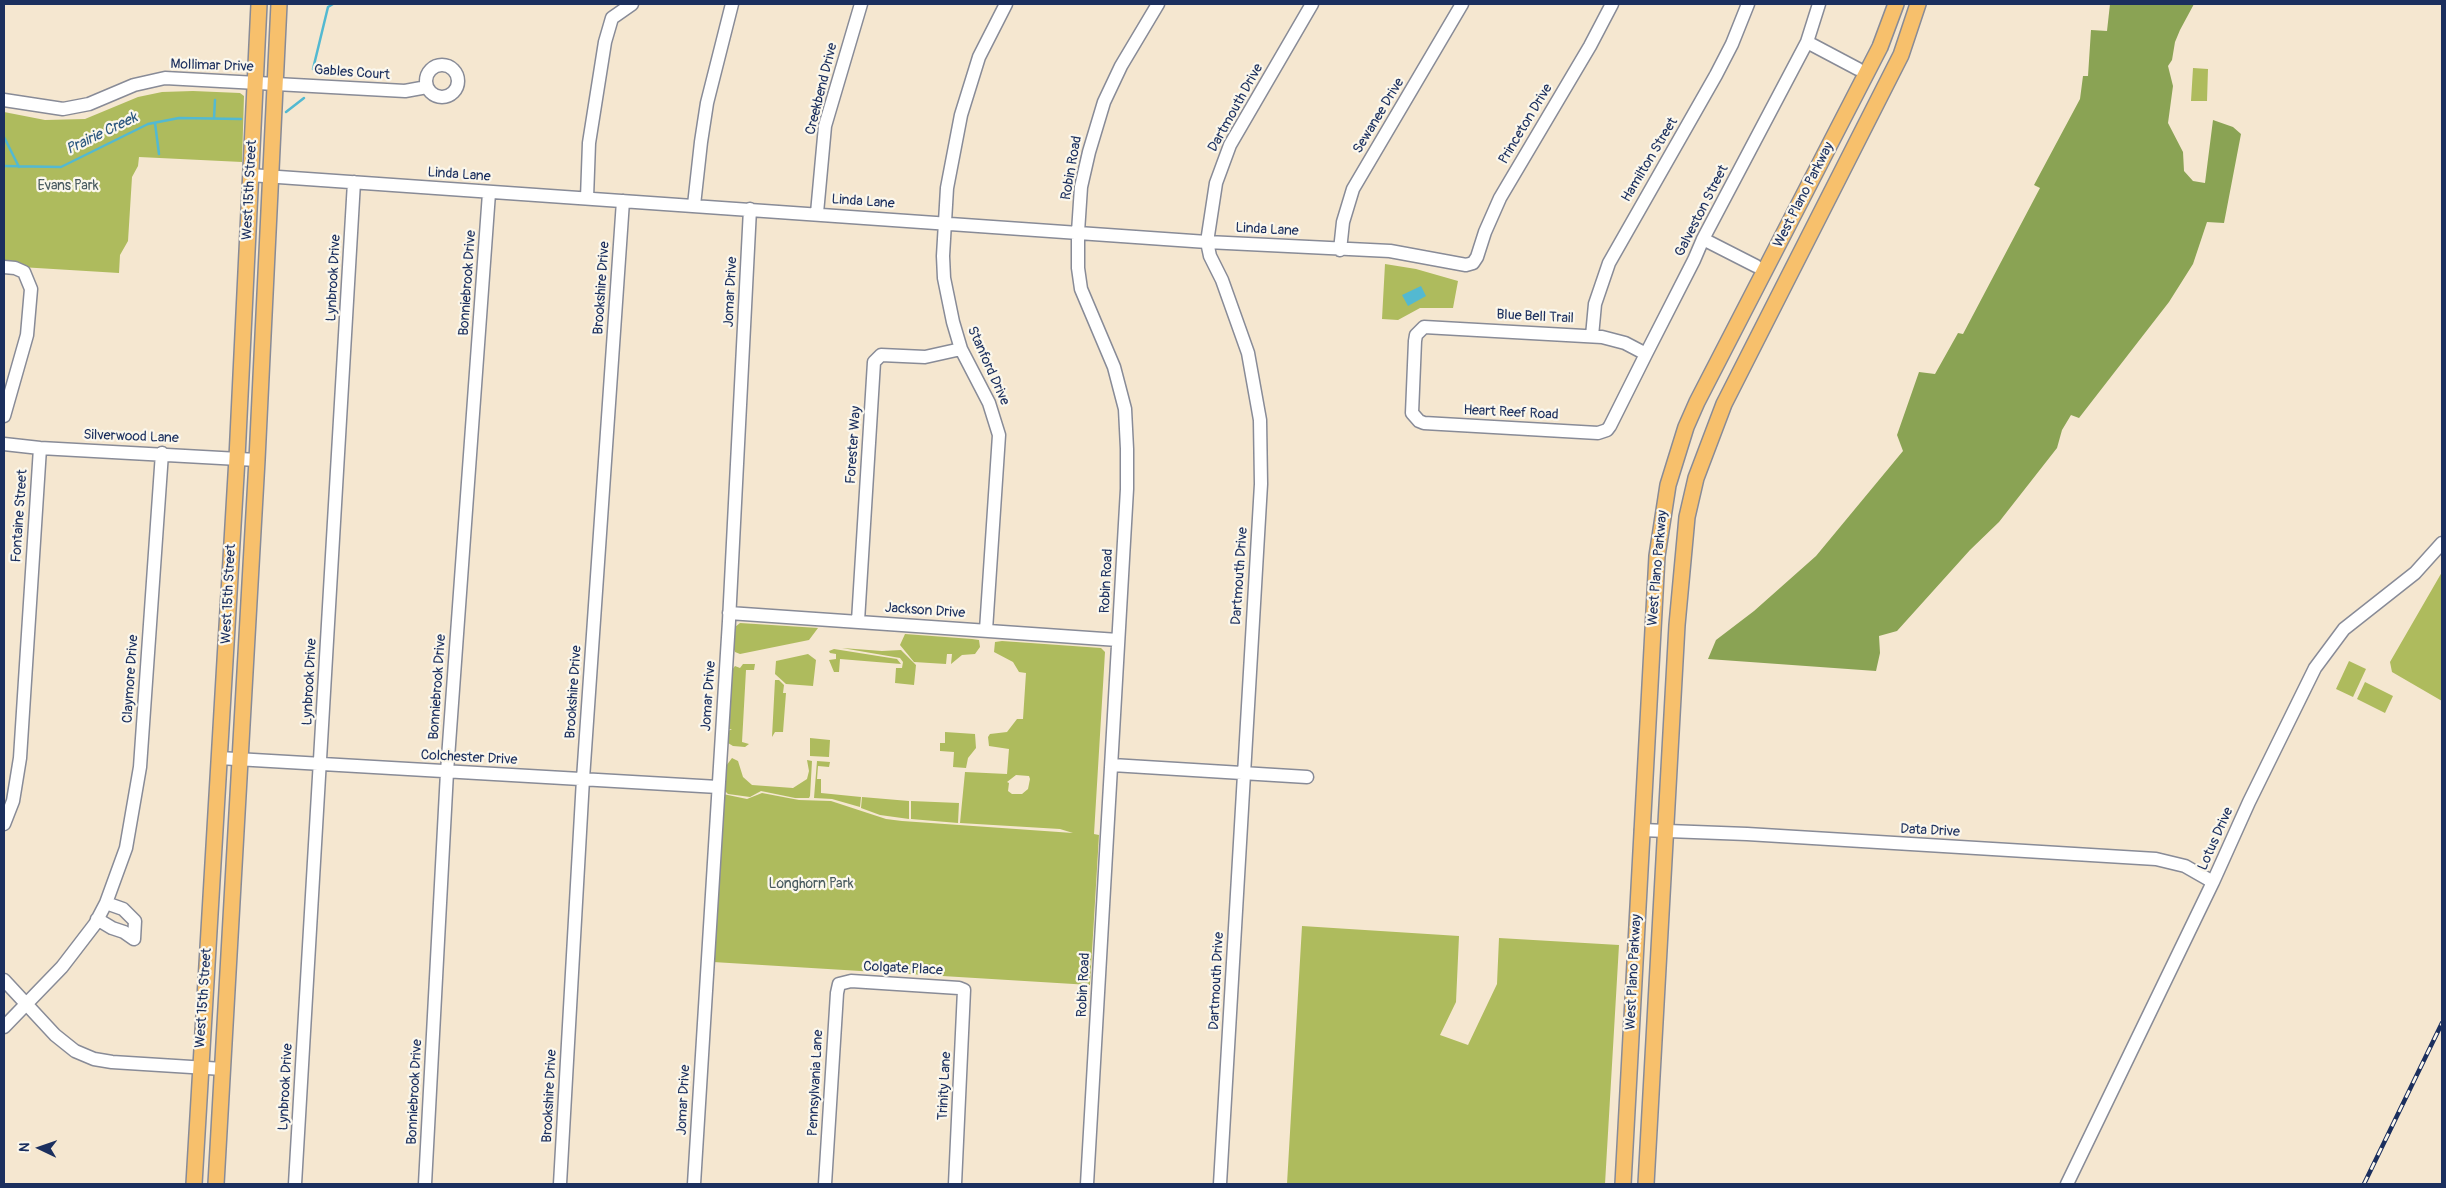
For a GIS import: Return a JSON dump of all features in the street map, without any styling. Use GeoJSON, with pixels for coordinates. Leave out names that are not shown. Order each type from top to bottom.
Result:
{"type":"FeatureCollection","features":[{"type":"Feature","properties":{"kind":"main road","name":"West 15th Street"},"geometry":{"type":"LineString","coordinates":[[194,1184],[199,1067],[237,458],[258,4]]}},
{"type":"Feature","properties":{"kind":"main road","name":"West 15th Street"},"geometry":{"type":"LineString","coordinates":[[216,1184],[258,460],[278,4]]}},
{"type":"Feature","properties":{"kind":"main road","name":"West Plano Parkway"},"geometry":{"type":"LineString","coordinates":[[1623,1184],[1641,830],[1657,556],[1662,514],[1676,458],[1697,402],[1880,47],[1896,4]]}},
{"type":"Feature","properties":{"kind":"main road","name":"West Plano Parkway"},"geometry":{"type":"LineString","coordinates":[[1646,1184],[1681,563],[1687,517],[1696,478],[1724,404],[1901,55],[1918,4]]}},
{"type":"Feature","properties":{"kind":"main road"},"geometry":{"type":"LineString","coordinates":[[1630,1049],[1654,1050]]}},
{"type":"Feature","properties":{"kind":"street"},"geometry":{"type":"LineString","coordinates":[[587,198],[589,143],[605,42],[612,18],[632,4]]}},
{"type":"Feature","properties":{"kind":"street"},"geometry":{"type":"LineString","coordinates":[[694,205],[700,142],[707,103],[732,4]]}},
{"type":"Feature","properties":{"kind":"street","name":"Creekbend Drive"},"geometry":{"type":"LineString","coordinates":[[817,213],[825,126],[861,4]]}},
{"type":"Feature","properties":{"kind":"street","name":"Stanford Drive"},"geometry":{"type":"LineString","coordinates":[[986,630],[999,435],[989,403],[962,349],[944,278],[945,223],[947,188],[961,115],[980,57],[1006,4]]}},
{"type":"Feature","properties":{"kind":"street","name":"Robin Road"},"geometry":{"type":"LineString","coordinates":[[1087,1184],[1127,489],[1125,410],[1114,367],[1082,289],[1078,268],[1078,232],[1081,187],[1104,102],[1121,66],[1158,4]]}},
{"type":"Feature","properties":{"kind":"street","name":"Dartmouth Drive"},"geometry":{"type":"LineString","coordinates":[[1220,1184],[1261,484],[1260,420],[1248,353],[1225,288],[1210,256],[1207,242],[1216,184],[1230,145],[1312,4]]}},
{"type":"Feature","properties":{"kind":"street","name":"Sewanee Drive"},"geometry":{"type":"LineString","coordinates":[[1340,250],[1343,222],[1353,189],[1462,4]]}},
{"type":"Feature","properties":{"kind":"street","name":"Princeton Drive"},"geometry":{"type":"LineString","coordinates":[[1473,263],[1477,258],[1485,232],[1500,198],[1590,46],[1612,4]]}},
{"type":"Feature","properties":{"kind":"street","name":"Hamilton Street"},"geometry":{"type":"LineString","coordinates":[[1592,336],[1595,304],[1609,263],[1716,76],[1732,44],[1748,4]]}},
{"type":"Feature","properties":{"kind":"street","name":"Galveston Street"},"geometry":{"type":"LineString","coordinates":[[1607,430],[1703,239],[1807,42],[1819,4]]}},
{"type":"Feature","properties":{"kind":"street"},"geometry":{"type":"LineString","coordinates":[[1807,42],[1858,69]]}},
{"type":"Feature","properties":{"kind":"street","name":"Mollimar Drive"},"geometry":{"type":"LineString","coordinates":[[4,100],[63,109],[89,104],[134,85],[165,78],[275,83]]}},
{"type":"Feature","properties":{"kind":"street","name":"Gables Court"},"geometry":{"type":"LineString","coordinates":[[275,83],[405,91],[427,87]]}},
{"type":"Feature","properties":{"kind":"street","name":"Linda Lane"},"geometry":{"type":"LineString","coordinates":[[250,175],[490,193],[817,213],[1207,242],[1390,252],[1466,266],[1473,263]]}},
{"type":"Feature","properties":{"kind":"street","name":"Lynbrook Drive"},"geometry":{"type":"LineString","coordinates":[[295,1184],[354,182]]}},
{"type":"Feature","properties":{"kind":"street","name":"Bonniebrook Drive"},"geometry":{"type":"LineString","coordinates":[[426,1184],[447,772],[490,193]]}},
{"type":"Feature","properties":{"kind":"street","name":"Brookshire Drive"},"geometry":{"type":"LineString","coordinates":[[560,1184],[583,779],[623,201]]}},
{"type":"Feature","properties":{"kind":"street","name":"Jomar Drive"},"geometry":{"type":"LineString","coordinates":[[694,1184],[729,612],[750,209]]}},
{"type":"Feature","properties":{"kind":"street"},"geometry":{"type":"LineString","coordinates":[[1703,239],[1756,266]]}},
{"type":"Feature","properties":{"kind":"street"},"geometry":{"type":"LineString","coordinates":[[4,267],[15,268],[24,272],[31,289],[27,336],[4,416]]}},
{"type":"Feature","properties":{"kind":"street","name":"Blue Bell Trail"},"geometry":{"type":"LineString","coordinates":[[1415,418],[1411,408],[1415,341],[1419,330],[1430,326],[1592,336],[1613,339],[1646,354]]}},
{"type":"Feature","properties":{"kind":"street","name":"Forester Way"},"geometry":{"type":"LineString","coordinates":[[858,621],[874,362],[881,355],[925,357],[962,349]]}},
{"type":"Feature","properties":{"kind":"street","name":"Heart Reef Road"},"geometry":{"type":"LineString","coordinates":[[1415,418],[1424,422],[1443,424],[1598,433],[1607,430]]}},
{"type":"Feature","properties":{"kind":"street","name":"Silverwood Lane"},"geometry":{"type":"LineString","coordinates":[[4,444],[40,448],[162,453],[258,460]]}},
{"type":"Feature","properties":{"kind":"street","name":"Fontaine Street"},"geometry":{"type":"LineString","coordinates":[[4,824],[13,801],[20,758],[40,448]]}},
{"type":"Feature","properties":{"kind":"street","name":"Claymore Drive"},"geometry":{"type":"LineString","coordinates":[[4,1027],[62,967],[97,919],[106,903],[126,848],[140,768],[162,453]]}},
{"type":"Feature","properties":{"kind":"street","name":"Lotus Drive"},"geometry":{"type":"LineString","coordinates":[[2067,1184],[2307,683],[2324,654],[2357,617],[2401,585],[2442,543]]}},
{"type":"Feature","properties":{"kind":"street","name":"Jackson Drive"},"geometry":{"type":"LineString","coordinates":[[729,612],[1118,640]]}},
{"type":"Feature","properties":{"kind":"street","name":"Colchester Drive"},"geometry":{"type":"LineString","coordinates":[[219,758],[718,787]]}},
{"type":"Feature","properties":{"kind":"street"},"geometry":{"type":"LineString","coordinates":[[1112,765],[1244,774],[1308,776]]}},
{"type":"Feature","properties":{"kind":"street","name":"Data Drive"},"geometry":{"type":"LineString","coordinates":[[1641,830],[1747,834],[2156,859],[2185,866],[2213,882]]}},
{"type":"Feature","properties":{"kind":"street"},"geometry":{"type":"LineString","coordinates":[[97,919],[134,939],[135,921],[123,909],[106,903]]}},
{"type":"Feature","properties":{"kind":"street"},"geometry":{"type":"LineString","coordinates":[[4,980],[55,1035],[75,1051],[94,1059],[112,1062],[223,1069]]}},
{"type":"Feature","properties":{"kind":"street","name":"Colgate Place"},"geometry":{"type":"LineString","coordinates":[[839,984],[851,981],[959,988],[964,990]]}},
{"type":"Feature","properties":{"kind":"street","name":"Pennsylvania Lane"},"geometry":{"type":"LineString","coordinates":[[825,1184],[836,1005],[839,984]]}},
{"type":"Feature","properties":{"kind":"street","name":"Trinity Lane"},"geometry":{"type":"LineString","coordinates":[[955,1184],[964,990]]}},
{"type":"Feature","properties":{"kind":"green space"},"geometry":{"type":"Polygon","coordinates":[[[2110,4],[2194,4],[2180,30],[2175,42],[2172,60],[2168,66],[2173,86],[2168,123],[2183,152],[2184,171],[2193,181],[2205,183],[2213,120],[2233,127],[2241,134],[2224,223],[2207,222],[2193,264],[2169,302],[2079,418],[2071,415],[2062,430],[2057,448],[1999,522],[1970,550],[1897,631],[1879,636],[1880,653],[1876,671],[1708,659],[1716,640],[1754,611],[1816,556],[1903,451],[1897,435],[1919,372],[1935,374],[1958,333],[1963,334],[2040,188],[2034,185],[2080,99],[2083,76],[2088,76],[2091,30],[2107,31],[2110,4]]]}},
{"type":"Feature","properties":{"kind":"green space"},"geometry":{"type":"Polygon","coordinates":[[[2193,68],[2208,69],[2207,101],[2191,101],[2193,68]]]}},
{"type":"Feature","properties":{"kind":"green space","name":"Evans Park"},"geometry":{"type":"Polygon","coordinates":[[[162,92],[240,93],[244,96],[242,162],[139,157],[138,166],[132,177],[128,241],[120,255],[119,273],[4,266],[4,112],[45,120],[85,119],[138,97],[162,92]]]}},
{"type":"Feature","properties":{"kind":"green space"},"geometry":{"type":"Polygon","coordinates":[[[1385,264],[1416,269],[1458,281],[1453,308],[1420,308],[1398,320],[1382,319],[1385,264]]]}},
{"type":"Feature","properties":{"kind":"green space"},"geometry":{"type":"Polygon","coordinates":[[[2442,572],[2442,701],[2392,672],[2390,662],[2442,572]]]}},
{"type":"Feature","properties":{"kind":"green space"},"geometry":{"type":"Polygon","coordinates":[[[740,623],[818,628],[809,640],[740,654],[735,652],[733,647],[735,627],[740,623]]]}},
{"type":"Feature","properties":{"kind":"green space"},"geometry":{"type":"Polygon","coordinates":[[[905,634],[979,640],[980,647],[975,654],[962,655],[951,664],[952,654],[947,654],[946,664],[914,662],[900,645],[905,634]]]}},
{"type":"Feature","properties":{"kind":"green space","name":"Longhorn Park"},"geometry":{"type":"Polygon","coordinates":[[[995,642],[1101,648],[1105,652],[1094,834],[1099,835],[1090,985],[713,962],[723,794],[747,799],[762,793],[799,800],[831,801],[886,819],[902,821],[1073,833],[1060,829],[960,823],[965,772],[1007,774],[1009,749],[989,746],[988,737],[990,734],[1007,732],[1017,719],[1023,719],[1026,673],[1019,672],[1013,662],[994,652],[995,642]],[[1016,775],[1007,782],[1009,783],[1008,791],[1012,794],[1022,794],[1028,789],[1029,776],[1016,775]]]}},
{"type":"Feature","properties":{"kind":"green space"},"geometry":{"type":"Polygon","coordinates":[[[842,648],[882,651],[901,650],[916,665],[914,685],[895,683],[896,668],[902,668],[903,662],[900,658],[842,648]]]}},
{"type":"Feature","properties":{"kind":"green space"},"geometry":{"type":"Polygon","coordinates":[[[834,649],[897,659],[901,664],[840,659],[839,672],[834,672],[829,660],[836,659],[836,654],[829,651],[834,649]]]}},
{"type":"Feature","properties":{"kind":"green space"},"geometry":{"type":"Polygon","coordinates":[[[808,654],[816,660],[813,686],[786,684],[775,674],[776,661],[808,654]]]}},
{"type":"Feature","properties":{"kind":"green space"},"geometry":{"type":"Polygon","coordinates":[[[2349,661],[2366,669],[2353,697],[2336,689],[2349,661]]]}},
{"type":"Feature","properties":{"kind":"green space"},"geometry":{"type":"Polygon","coordinates":[[[743,664],[755,664],[754,670],[746,670],[742,742],[749,744],[745,747],[733,746],[728,743],[728,731],[732,729],[729,729],[732,670],[735,666],[740,668],[743,664]]]}},
{"type":"Feature","properties":{"kind":"green space"},"geometry":{"type":"Polygon","coordinates":[[[775,680],[779,680],[784,685],[783,693],[786,693],[783,732],[775,732],[772,737],[775,680]]]}},
{"type":"Feature","properties":{"kind":"green space"},"geometry":{"type":"Polygon","coordinates":[[[2365,682],[2393,696],[2385,713],[2357,699],[2365,682]]]}},
{"type":"Feature","properties":{"kind":"green space"},"geometry":{"type":"Polygon","coordinates":[[[945,732],[975,734],[976,748],[968,758],[966,768],[953,767],[954,752],[940,751],[940,743],[945,743],[945,732]]]}},
{"type":"Feature","properties":{"kind":"green space"},"geometry":{"type":"Polygon","coordinates":[[[810,738],[830,740],[829,757],[810,756],[810,738]]]}},
{"type":"Feature","properties":{"kind":"green space"},"geometry":{"type":"Polygon","coordinates":[[[732,758],[738,761],[743,777],[752,785],[793,788],[807,779],[809,771],[807,760],[812,761],[809,798],[795,798],[761,791],[750,797],[728,794],[725,791],[726,766],[732,758]]]}},
{"type":"Feature","properties":{"kind":"green space"},"geometry":{"type":"Polygon","coordinates":[[[817,761],[830,762],[829,767],[818,766],[817,779],[821,779],[821,793],[861,797],[860,807],[832,799],[814,798],[817,761]]]}},
{"type":"Feature","properties":{"kind":"green space"},"geometry":{"type":"Polygon","coordinates":[[[862,797],[909,801],[909,819],[880,815],[861,808],[862,797]]]}},
{"type":"Feature","properties":{"kind":"green space"},"geometry":{"type":"Polygon","coordinates":[[[911,801],[959,803],[958,823],[911,819],[911,801]]]}},
{"type":"Feature","properties":{"kind":"green space"},"geometry":{"type":"Polygon","coordinates":[[[1302,926],[1459,936],[1456,1002],[1440,1035],[1468,1045],[1497,984],[1499,938],[1619,945],[1605,1184],[1287,1184],[1302,926]]]}},
{"type":"Feature","properties":{"kind":"water"},"geometry":{"type":"Polygon","coordinates":[[[1421,286],[1426,296],[1408,306],[1402,295],[1421,286]]]}},
{"type":"Feature","properties":{"kind":"waterway","name":"Prairie Creek"},"geometry":{"type":"LineString","coordinates":[[313,69],[328,7],[333,4]]}},
{"type":"Feature","properties":{"kind":"waterway","name":"Prairie Creek"},"geometry":{"type":"LineString","coordinates":[[286,112],[304,98]]}},
{"type":"Feature","properties":{"kind":"waterway"},"geometry":{"type":"LineString","coordinates":[[214,118],[215,100]]}},
{"type":"Feature","properties":{"kind":"waterway","name":"Prairie Creek"},"geometry":{"type":"LineString","coordinates":[[4,166],[61,167],[148,124],[179,118],[241,119]]}},
{"type":"Feature","properties":{"kind":"waterway"},"geometry":{"type":"LineString","coordinates":[[155,123],[159,154]]}},
{"type":"Feature","properties":{"kind":"waterway"},"geometry":{"type":"LineString","coordinates":[[4,137],[19,167]]}},
{"type":"Feature","properties":{"kind":"railway"},"geometry":{"type":"LineString","coordinates":[[2364,1184],[2442,1023]]}}]}
